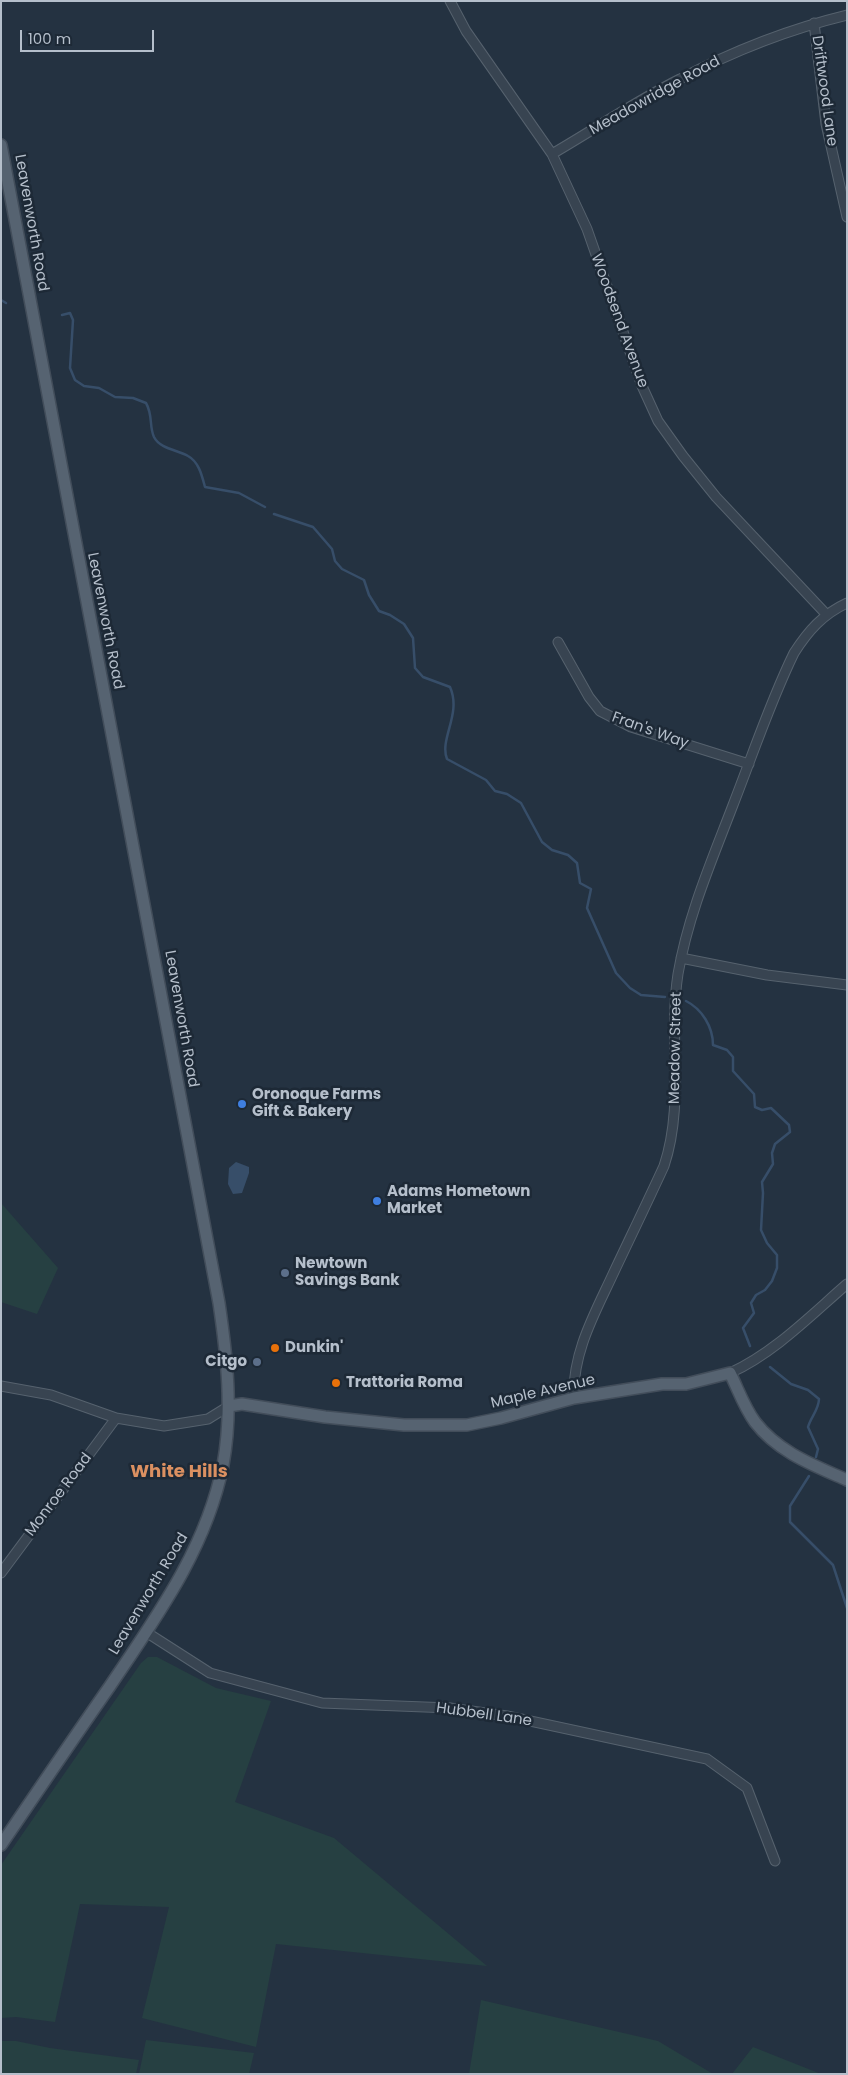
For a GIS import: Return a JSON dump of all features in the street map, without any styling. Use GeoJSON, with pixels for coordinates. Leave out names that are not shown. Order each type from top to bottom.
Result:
{"type":"FeatureCollection","features":[{"type":"Feature","properties":{"kind":"main road","name":"Leavenworth Road"},"geometry":{"type":"LineString","coordinates":[[1,145],[219,1304],[229,1406],[222,1465],[211,1512],[198,1545],[146,1632],[1,1845]]}},
{"type":"Feature","properties":{"kind":"main road","name":"Maple Avenue"},"geometry":{"type":"LineString","coordinates":[[229,1406],[242,1404],[325,1417],[404,1425],[467,1425],[501,1418],[574,1398],[662,1384],[686,1384],[730,1373]]}},
{"type":"Feature","properties":{"kind":"main road"},"geometry":{"type":"LineString","coordinates":[[730,1373],[756,1423],[781,1448],[810,1464],[847,1480]]}},
{"type":"Feature","properties":{"kind":"street","name":"Woodsend Avenue"},"geometry":{"type":"LineString","coordinates":[[450,1],[466,32],[552,154],[587,229],[642,386],[658,421],[682,456],[716,497],[826,614]]}},
{"type":"Feature","properties":{"kind":"street","name":"Meadowridge Road"},"geometry":{"type":"LineString","coordinates":[[552,154],[679,79],[744,48],[814,23],[847,15]]}},
{"type":"Feature","properties":{"kind":"street","name":"Driftwood Lane"},"geometry":{"type":"LineString","coordinates":[[814,23],[826,124],[847,217]]}},
{"type":"Feature","properties":{"kind":"street","name":"Meadow Street"},"geometry":{"type":"LineString","coordinates":[[574,1398],[575,1371],[582,1344],[594,1314],[664,1166],[671,1146],[676,1104],[674,1027],[676,991],[681,958],[696,904],[749,764],[794,653],[804,638],[826,614],[847,603]]}},
{"type":"Feature","properties":{"kind":"street","name":"Fran's Way"},"geometry":{"type":"LineString","coordinates":[[558,642],[589,697],[600,711],[630,726],[749,764]]}},
{"type":"Feature","properties":{"kind":"street"},"geometry":{"type":"LineString","coordinates":[[681,958],[767,975],[847,985]]}},
{"type":"Feature","properties":{"kind":"street"},"geometry":{"type":"LineString","coordinates":[[730,1373],[743,1367],[775,1346],[847,1284]]}},
{"type":"Feature","properties":{"kind":"street"},"geometry":{"type":"LineString","coordinates":[[1,1386],[51,1394],[116,1418],[164,1426],[208,1419],[229,1406]]}},
{"type":"Feature","properties":{"kind":"street","name":"Monroe Road"},"geometry":{"type":"LineString","coordinates":[[1,1573],[116,1418]]}},
{"type":"Feature","properties":{"kind":"street","name":"Hubbell Lane"},"geometry":{"type":"LineString","coordinates":[[146,1632],[210,1673],[322,1703],[450,1708],[507,1716],[707,1759],[747,1788],[775,1861]]}},
{"type":"Feature","properties":{"kind":"green space"},"geometry":{"type":"Polygon","coordinates":[[[1,1203],[58,1268],[37,1314],[1,1302],[1,1203]]]}},
{"type":"Feature","properties":{"kind":"green space"},"geometry":{"type":"Polygon","coordinates":[[[148,1657],[157,1657],[216,1688],[271,1701],[235,1802],[334,1838],[487,1966],[276,1944],[256,2047],[142,2018],[169,1907],[80,1904],[55,2022],[16,2017],[1,2018],[1,1865],[141,1663],[148,1657]]]}},
{"type":"Feature","properties":{"kind":"green space"},"geometry":{"type":"Polygon","coordinates":[[[481,2000],[658,2041],[713,2074],[469,2074],[481,2000]]]}},
{"type":"Feature","properties":{"kind":"green space"},"geometry":{"type":"Polygon","coordinates":[[[146,2040],[254,2053],[249,2074],[139,2074],[146,2040]]]}},
{"type":"Feature","properties":{"kind":"green space"},"geometry":{"type":"Polygon","coordinates":[[[1,2041],[16,2041],[50,2048],[139,2060],[136,2074],[1,2074],[1,2041]]]}},
{"type":"Feature","properties":{"kind":"green space"},"geometry":{"type":"Polygon","coordinates":[[[753,2047],[821,2074],[732,2074],[753,2047]]]}},
{"type":"Feature","properties":{"kind":"water"},"geometry":{"type":"Polygon","coordinates":[[[236,1162],[249,1167],[249,1173],[242,1193],[233,1194],[228,1184],[229,1168],[236,1162]]]}},
{"type":"Feature","properties":{"kind":"waterway"},"geometry":{"type":"LineString","coordinates":[[1,300],[6,303]]}},
{"type":"Feature","properties":{"kind":"waterway"},"geometry":{"type":"LineString","coordinates":[[62,315],[70,313],[73,320],[70,368],[75,380],[84,386],[99,388],[115,397],[133,398],[146,403],[150,412],[154,437],[165,447],[192,459],[200,470],[205,487],[239,493],[265,507]]}},
{"type":"Feature","properties":{"kind":"waterway"},"geometry":{"type":"LineString","coordinates":[[274,514],[313,527],[332,549],[335,561],[342,569],[364,580],[369,595],[379,611],[390,615],[404,624],[413,638],[415,668],[423,677],[450,687],[453,707],[445,751],[447,759],[486,780],[495,791],[507,794],[521,803],[542,842],[552,850],[568,855],[577,863],[580,883],[591,889],[587,908],[616,973],[630,988],[641,995],[665,997]]}},
{"type":"Feature","properties":{"kind":"waterway"},"geometry":{"type":"LineString","coordinates":[[686,1001],[692,1004],[706,1019],[713,1045],[727,1050],[733,1057],[733,1071],[754,1094],[755,1107],[762,1110],[771,1108],[789,1125],[790,1132],[775,1144],[772,1153],[773,1164],[762,1182],[761,1230],[767,1243],[777,1255],[777,1268],[772,1281],[765,1290],[756,1295],[751,1303],[754,1313],[743,1328],[750,1346]]}},
{"type":"Feature","properties":{"kind":"waterway"},"geometry":{"type":"LineString","coordinates":[[770,1367],[791,1384],[808,1390],[819,1399],[818,1406],[808,1427],[818,1449],[816,1457]]}},
{"type":"Feature","properties":{"kind":"waterway"},"geometry":{"type":"LineString","coordinates":[[809,1476],[790,1506],[790,1522],[833,1565],[847,1608]]}},
{"type":"Feature","properties":{"kind":"place","name":"Oronoque Farms Gift & Bakery"},"geometry":{"type":"Point","coordinates":[242,1104]}},
{"type":"Feature","properties":{"kind":"place","name":"Adams Hometown Market"},"geometry":{"type":"Point","coordinates":[377,1201]}},
{"type":"Feature","properties":{"kind":"place","name":"Newtown Savings Bank"},"geometry":{"type":"Point","coordinates":[285,1273]}},
{"type":"Feature","properties":{"kind":"place","name":"Dunkin'"},"geometry":{"type":"Point","coordinates":[275,1348]}},
{"type":"Feature","properties":{"kind":"place","name":"Citgo"},"geometry":{"type":"Point","coordinates":[257,1362]}},
{"type":"Feature","properties":{"kind":"place","name":"Trattoria Roma"},"geometry":{"type":"Point","coordinates":[336,1383]}},
{"type":"Feature","properties":{"kind":"district","name":"White Hills"},"geometry":{"type":"Point","coordinates":[179,1472]}}]}
